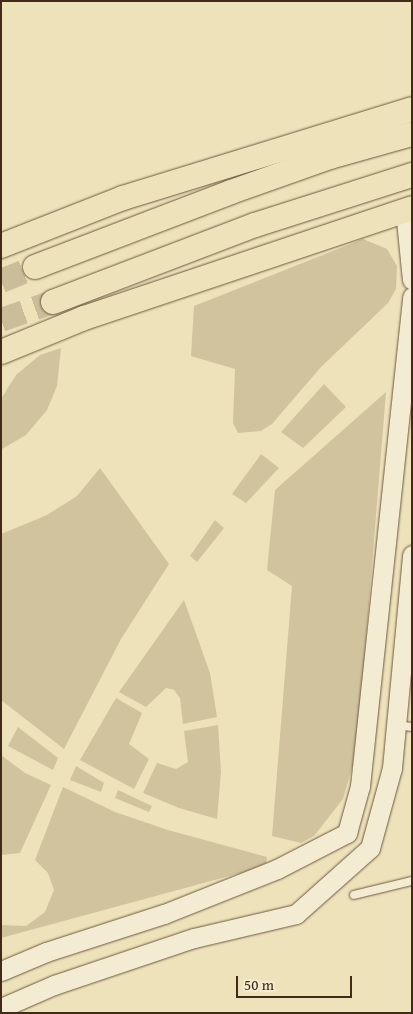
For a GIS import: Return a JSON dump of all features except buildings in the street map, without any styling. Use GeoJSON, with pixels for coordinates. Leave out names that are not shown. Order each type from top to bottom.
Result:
{"type":"FeatureCollection","features":[{"type":"Feature","properties":{"kind":"main road"},"geometry":{"type":"LineString","coordinates":[[1,246],[123,198],[412,109]]}},
{"type":"Feature","properties":{"kind":"main road"},"geometry":{"type":"LineString","coordinates":[[35,267],[231,192],[330,157],[412,134]]}},
{"type":"Feature","properties":{"kind":"main road"},"geometry":{"type":"LineString","coordinates":[[53,302],[255,225],[412,175]]}},
{"type":"Feature","properties":{"kind":"main road"},"geometry":{"type":"LineString","coordinates":[[1,352],[84,318],[409,209]]}},
{"type":"Feature","properties":{"kind":"street"},"geometry":{"type":"LineString","coordinates":[[409,209],[412,280]]}},
{"type":"Feature","properties":{"kind":"street"},"geometry":{"type":"LineString","coordinates":[[3,969],[46,952],[164,914],[277,869],[348,833],[360,786],[412,297]]}},
{"type":"Feature","properties":{"kind":"street"},"geometry":{"type":"LineString","coordinates":[[1,1008],[54,985],[194,938],[296,914],[370,848],[404,726],[412,555]]}},
{"type":"Feature","properties":{"kind":"lane"},"geometry":{"type":"LineString","coordinates":[[354,895],[412,881]]}},
{"type":"Feature","properties":{"kind":"shaded area"},"geometry":{"type":"Polygon","coordinates":[[[363,239],[387,249],[397,266],[396,289],[388,303],[321,367],[272,424],[261,431],[238,433],[233,423],[235,369],[191,356],[194,306],[363,239]]]}},
{"type":"Feature","properties":{"kind":"shaded area"},"geometry":{"type":"Polygon","coordinates":[[[61,348],[57,386],[47,410],[26,435],[2,449],[1,399],[16,375],[40,355],[61,348]]]}},
{"type":"Feature","properties":{"kind":"shaded area"},"geometry":{"type":"Polygon","coordinates":[[[324,384],[346,407],[303,448],[281,432],[324,384]]]}},
{"type":"Feature","properties":{"kind":"shaded area"},"geometry":{"type":"Polygon","coordinates":[[[386,392],[357,751],[343,799],[314,836],[301,843],[272,836],[292,586],[267,570],[275,490],[386,392]]]}},
{"type":"Feature","properties":{"kind":"shaded area"},"geometry":{"type":"Polygon","coordinates":[[[261,454],[279,468],[246,503],[232,494],[261,454]]]}},
{"type":"Feature","properties":{"kind":"shaded area"},"geometry":{"type":"Polygon","coordinates":[[[100,468],[169,564],[121,639],[64,749],[1,700],[1,534],[47,515],[77,496],[100,468]]]}},
{"type":"Feature","properties":{"kind":"shaded area"},"geometry":{"type":"Polygon","coordinates":[[[215,520],[224,528],[197,562],[190,556],[215,520]]]}},
{"type":"Feature","properties":{"kind":"shaded area"},"geometry":{"type":"Polygon","coordinates":[[[184,600],[210,673],[217,717],[183,724],[180,698],[174,690],[166,688],[146,707],[119,692],[184,600]]]}},
{"type":"Feature","properties":{"kind":"shaded area"},"geometry":{"type":"Polygon","coordinates":[[[116,698],[142,713],[129,744],[149,759],[134,789],[80,760],[116,698]]]}},
{"type":"Feature","properties":{"kind":"shaded area"},"geometry":{"type":"Polygon","coordinates":[[[218,725],[221,772],[217,819],[179,808],[143,793],[157,763],[176,769],[188,762],[184,731],[218,725]]]}},
{"type":"Feature","properties":{"kind":"shaded area"},"geometry":{"type":"Polygon","coordinates":[[[18,727],[58,758],[53,770],[8,746],[18,727]]]}},
{"type":"Feature","properties":{"kind":"shaded area"},"geometry":{"type":"Polygon","coordinates":[[[1,755],[25,773],[51,785],[20,853],[1,855],[1,755]]]}},
{"type":"Feature","properties":{"kind":"shaded area"},"geometry":{"type":"Polygon","coordinates":[[[76,766],[104,783],[101,792],[70,780],[76,766]]]}},
{"type":"Feature","properties":{"kind":"shaded area"},"geometry":{"type":"Polygon","coordinates":[[[63,787],[115,812],[168,830],[267,857],[266,866],[1,938],[1,925],[26,926],[45,912],[54,890],[48,873],[35,860],[63,787]]]}},
{"type":"Feature","properties":{"kind":"shaded area"},"geometry":{"type":"Polygon","coordinates":[[[118,790],[152,806],[149,812],[115,798],[118,790]]]}},
{"type":"Feature","properties":{"kind":"tunnel"},"geometry":{"type":"LineString","coordinates":[[1,281],[35,267]]}},
{"type":"Feature","properties":{"kind":"tunnel"},"geometry":{"type":"LineString","coordinates":[[1,320],[53,302]]}}]}
